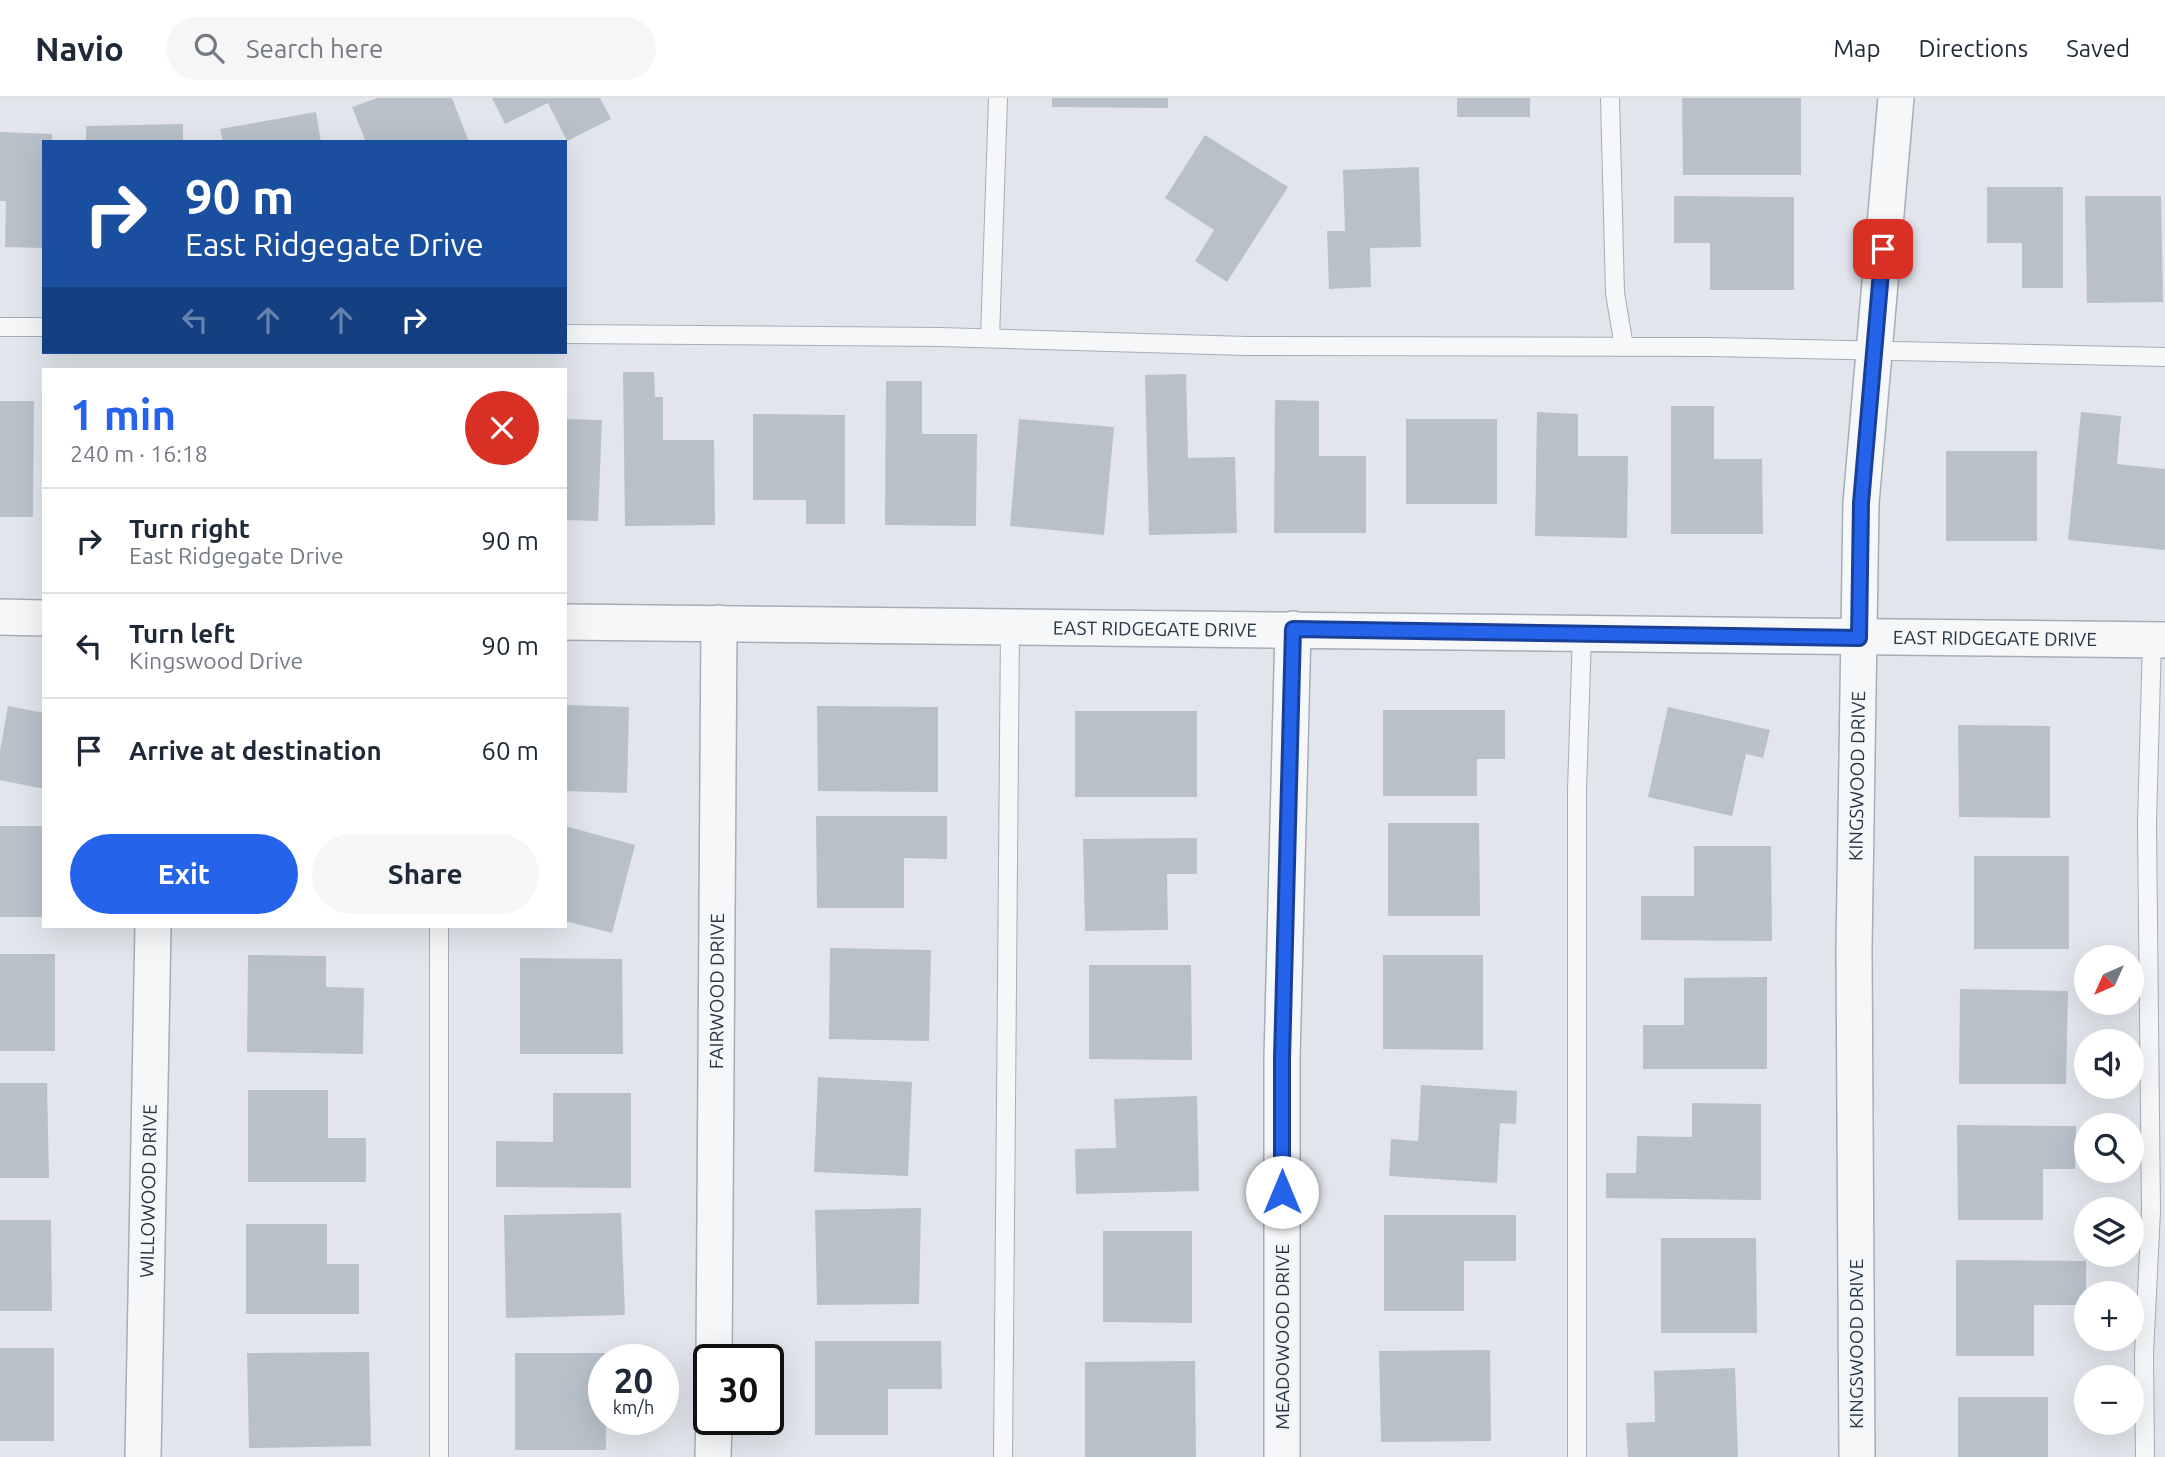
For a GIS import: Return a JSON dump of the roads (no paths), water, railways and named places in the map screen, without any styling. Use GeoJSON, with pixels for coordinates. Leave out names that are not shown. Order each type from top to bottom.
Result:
{"type":"FeatureCollection","features":[{"type":"Feature","properties":{"kind":"street","name":"KINGSWOOD DRIVE"},"geometry":{"type":"LineString","coordinates":[[1857,1457],[1854,949],[1861,503],[1896,98]]}},
{"type":"Feature","properties":{"kind":"street"},"geometry":{"type":"LineString","coordinates":[[0,617],[42,618]]}},
{"type":"Feature","properties":{"kind":"street","name":"EAST RIDGEGATE DRIVE"},"geometry":{"type":"LineString","coordinates":[[567,622],[1859,638],[2159,639]]}},
{"type":"Feature","properties":{"kind":"street","name":"FAIRWOOD DRIVE"},"geometry":{"type":"LineString","coordinates":[[714,1344],[719,623]]}},
{"type":"Feature","properties":{"kind":"street","name":"MEADOWOOD DRIVE"},"geometry":{"type":"LineString","coordinates":[[1282,1457],[1282,1059],[1293,629]]}},
{"type":"Feature","properties":{"kind":"street","name":"WILLOWOOD DRIVE"},"geometry":{"type":"LineString","coordinates":[[143,1457],[153,928]]}},
{"type":"Feature","properties":{"kind":"street"},"geometry":{"type":"LineString","coordinates":[[713,1457],[714,1435]]}},
{"type":"Feature","properties":{"kind":"lane"},"geometry":{"type":"LineString","coordinates":[[990,338],[998,98]]}},
{"type":"Feature","properties":{"kind":"lane"},"geometry":{"type":"LineString","coordinates":[[1610,98],[1615,293],[1624,346]]}},
{"type":"Feature","properties":{"kind":"lane"},"geometry":{"type":"LineString","coordinates":[[0,327],[42,327]]}},
{"type":"Feature","properties":{"kind":"lane"},"geometry":{"type":"LineString","coordinates":[[567,334],[990,338],[1247,346],[1624,346],[2165,357]]}},
{"type":"Feature","properties":{"kind":"lane"},"geometry":{"type":"LineString","coordinates":[[1003,1457],[1010,626]]}},
{"type":"Feature","properties":{"kind":"lane"},"geometry":{"type":"LineString","coordinates":[[1577,1457],[1577,790],[1582,633]]}},
{"type":"Feature","properties":{"kind":"lane"},"geometry":{"type":"LineString","coordinates":[[2145,1457],[2144,1354],[2151,1210],[2147,824],[2159,639]]}},
{"type":"Feature","properties":{"kind":"lane"},"geometry":{"type":"LineString","coordinates":[[439,928],[439,1457]]}}]}
